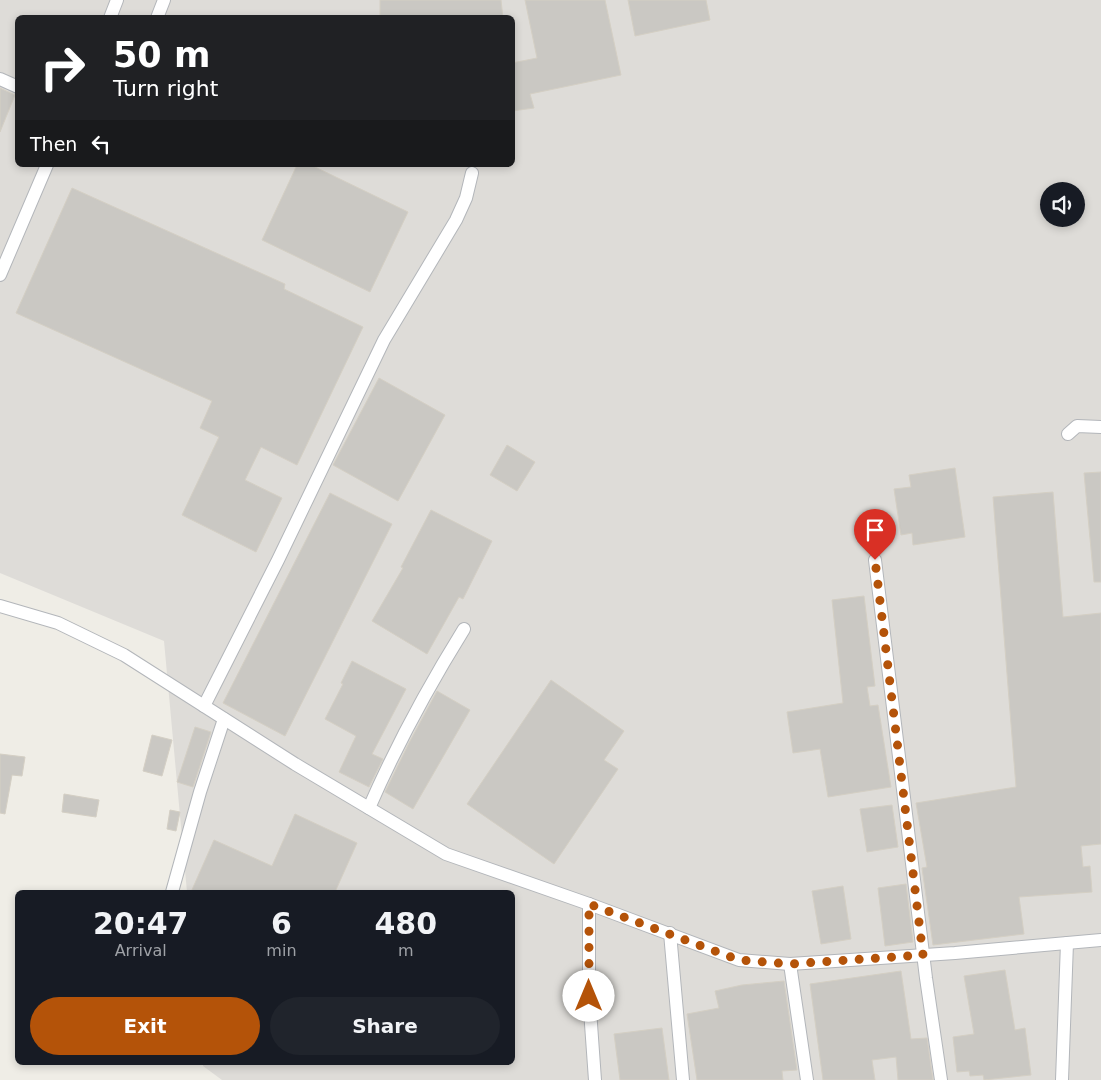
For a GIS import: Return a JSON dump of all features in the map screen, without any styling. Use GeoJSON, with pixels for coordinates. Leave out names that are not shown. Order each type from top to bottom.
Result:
{"type":"FeatureCollection","features":[{"type":"Feature","properties":{"kind":"street"},"geometry":{"type":"LineString","coordinates":[[111,15],[117,0]]}},
{"type":"Feature","properties":{"kind":"street"},"geometry":{"type":"LineString","coordinates":[[158,15],[164,0]]}},
{"type":"Feature","properties":{"kind":"street"},"geometry":{"type":"LineString","coordinates":[[0,78],[15,86]]}},
{"type":"Feature","properties":{"kind":"street"},"geometry":{"type":"LineString","coordinates":[[0,275],[46,167]]}},
{"type":"Feature","properties":{"kind":"street"},"geometry":{"type":"LineString","coordinates":[[204,706],[278,560],[384,340],[456,220],[466,198],[472,173]]}},
{"type":"Feature","properties":{"kind":"street"},"geometry":{"type":"LineString","coordinates":[[1068,434],[1077,426],[1101,427]]}},
{"type":"Feature","properties":{"kind":"street"},"geometry":{"type":"LineString","coordinates":[[875,560],[923,955],[941,1080]]}},
{"type":"Feature","properties":{"kind":"street"},"geometry":{"type":"LineString","coordinates":[[0,606],[58,623],[124,655],[295,764],[446,854],[670,933],[739,960],[790,964],[1101,940]]}},
{"type":"Feature","properties":{"kind":"street"},"geometry":{"type":"LineString","coordinates":[[368,808],[387,765],[464,629]]}},
{"type":"Feature","properties":{"kind":"street"},"geometry":{"type":"LineString","coordinates":[[173,890],[200,792],[224,719]]}},
{"type":"Feature","properties":{"kind":"street"},"geometry":{"type":"LineString","coordinates":[[589,904],[589,996],[595,1080]]}},
{"type":"Feature","properties":{"kind":"street"},"geometry":{"type":"LineString","coordinates":[[670,933],[684,1080]]}},
{"type":"Feature","properties":{"kind":"street"},"geometry":{"type":"LineString","coordinates":[[1062,1080],[1067,943]]}},
{"type":"Feature","properties":{"kind":"street"},"geometry":{"type":"LineString","coordinates":[[790,964],[807,1080]]}},
{"type":"Feature","properties":{"kind":"shaded area"},"geometry":{"type":"Polygon","coordinates":[[[0,0],[1101,0],[1101,1080],[222,1080],[203,1065],[515,1065],[515,890],[187,890],[164,641],[0,573],[0,0]]]}},
{"type":"Feature","properties":{"kind":"building"},"geometry":{"type":"Polygon","coordinates":[[[380,0],[501,0],[503,15],[380,15],[380,0]]]}},
{"type":"Feature","properties":{"kind":"building"},"geometry":{"type":"Polygon","coordinates":[[[525,0],[605,0],[621,75],[530,94],[534,108],[515,111],[515,62],[537,58],[525,0]]]}},
{"type":"Feature","properties":{"kind":"building"},"geometry":{"type":"Polygon","coordinates":[[[628,0],[706,0],[710,20],[635,36],[628,0]]]}},
{"type":"Feature","properties":{"kind":"building"},"geometry":{"type":"Polygon","coordinates":[[[0,88],[15,95],[0,132],[0,88]]]}},
{"type":"Feature","properties":{"kind":"building"},"geometry":{"type":"Polygon","coordinates":[[[296,167],[315,167],[408,212],[370,292],[262,240],[296,167]]]}},
{"type":"Feature","properties":{"kind":"building"},"geometry":{"type":"Polygon","coordinates":[[[72,188],[285,284],[284,289],[363,327],[297,465],[261,447],[245,480],[282,498],[256,552],[182,515],[219,437],[200,428],[212,401],[16,313],[72,188]]]}},
{"type":"Feature","properties":{"kind":"building"},"geometry":{"type":"Polygon","coordinates":[[[379,378],[445,415],[398,501],[333,465],[379,378]]]}},
{"type":"Feature","properties":{"kind":"building"},"geometry":{"type":"Polygon","coordinates":[[[507,445],[535,462],[517,491],[490,475],[507,445]]]}},
{"type":"Feature","properties":{"kind":"building"},"geometry":{"type":"Polygon","coordinates":[[[955,468],[965,537],[913,545],[912,533],[901,535],[894,489],[911,487],[909,475],[955,468]]]}},
{"type":"Feature","properties":{"kind":"building"},"geometry":{"type":"Polygon","coordinates":[[[1101,472],[1101,582],[1094,582],[1084,473],[1101,472]]]}},
{"type":"Feature","properties":{"kind":"building"},"geometry":{"type":"Polygon","coordinates":[[[1053,492],[1063,617],[1101,613],[1101,844],[1081,846],[1083,867],[1090,866],[1092,892],[1019,897],[1024,934],[933,945],[922,868],[927,867],[916,803],[1016,787],[993,497],[1053,492]]]}},
{"type":"Feature","properties":{"kind":"building"},"geometry":{"type":"Polygon","coordinates":[[[330,493],[392,524],[285,736],[223,703],[330,493]]]}},
{"type":"Feature","properties":{"kind":"building"},"geometry":{"type":"Polygon","coordinates":[[[431,510],[492,541],[463,599],[459,597],[427,654],[372,621],[403,568],[401,567],[431,510]]]}},
{"type":"Feature","properties":{"kind":"building"},"geometry":{"type":"Polygon","coordinates":[[[864,596],[875,686],[867,687],[870,706],[878,705],[891,787],[828,797],[820,749],[793,753],[787,712],[843,703],[832,600],[864,596]]]}},
{"type":"Feature","properties":{"kind":"building"},"geometry":{"type":"Polygon","coordinates":[[[352,661],[406,689],[372,754],[383,759],[369,787],[339,772],[356,736],[325,719],[343,684],[341,683],[352,661]]]}},
{"type":"Feature","properties":{"kind":"building"},"geometry":{"type":"Polygon","coordinates":[[[551,680],[624,731],[604,760],[618,769],[554,864],[467,804],[551,680]]]}},
{"type":"Feature","properties":{"kind":"building"},"geometry":{"type":"Polygon","coordinates":[[[437,691],[470,710],[413,809],[385,792],[437,691]]]}},
{"type":"Feature","properties":{"kind":"building"},"geometry":{"type":"Polygon","coordinates":[[[195,727],[211,732],[193,787],[177,782],[195,727]]]}},
{"type":"Feature","properties":{"kind":"building"},"geometry":{"type":"Polygon","coordinates":[[[152,735],[172,740],[162,776],[143,771],[152,735]]]}},
{"type":"Feature","properties":{"kind":"building"},"geometry":{"type":"Polygon","coordinates":[[[0,754],[25,757],[22,776],[12,775],[5,814],[0,813],[0,754]]]}},
{"type":"Feature","properties":{"kind":"building"},"geometry":{"type":"Polygon","coordinates":[[[64,794],[99,800],[96,817],[62,812],[64,794]]]}},
{"type":"Feature","properties":{"kind":"building"},"geometry":{"type":"Polygon","coordinates":[[[892,805],[898,847],[867,852],[860,809],[892,805]]]}},
{"type":"Feature","properties":{"kind":"building"},"geometry":{"type":"Polygon","coordinates":[[[170,810],[180,812],[176,831],[167,829],[170,810]]]}},
{"type":"Feature","properties":{"kind":"building"},"geometry":{"type":"Polygon","coordinates":[[[295,814],[357,843],[336,890],[192,890],[214,840],[272,866],[295,814]]]}},
{"type":"Feature","properties":{"kind":"building"},"geometry":{"type":"Polygon","coordinates":[[[906,884],[913,942],[885,946],[878,888],[906,884]]]}},
{"type":"Feature","properties":{"kind":"building"},"geometry":{"type":"Polygon","coordinates":[[[843,886],[851,939],[821,944],[812,891],[843,886]]]}},
{"type":"Feature","properties":{"kind":"building"},"geometry":{"type":"Polygon","coordinates":[[[1005,970],[1015,1030],[1025,1028],[1031,1075],[984,1080],[983,1075],[970,1076],[969,1071],[957,1072],[953,1037],[974,1034],[964,976],[1005,970]]]}},
{"type":"Feature","properties":{"kind":"building"},"geometry":{"type":"Polygon","coordinates":[[[901,971],[911,1039],[927,1038],[933,1080],[898,1080],[896,1057],[872,1060],[875,1080],[823,1080],[810,984],[901,971]]]}},
{"type":"Feature","properties":{"kind":"building"},"geometry":{"type":"Polygon","coordinates":[[[784,981],[797,1070],[782,1071],[783,1080],[697,1080],[687,1014],[719,1008],[715,991],[742,985],[784,981]]]}},
{"type":"Feature","properties":{"kind":"building"},"geometry":{"type":"Polygon","coordinates":[[[662,1028],[669,1080],[620,1080],[614,1034],[662,1028]]]}},
{"type":"Feature","properties":{"kind":"route"},"geometry":{"type":"LineString","coordinates":[[589,996],[589,904],[739,960],[790,964],[923,955],[884,647],[875,560]]}}]}
